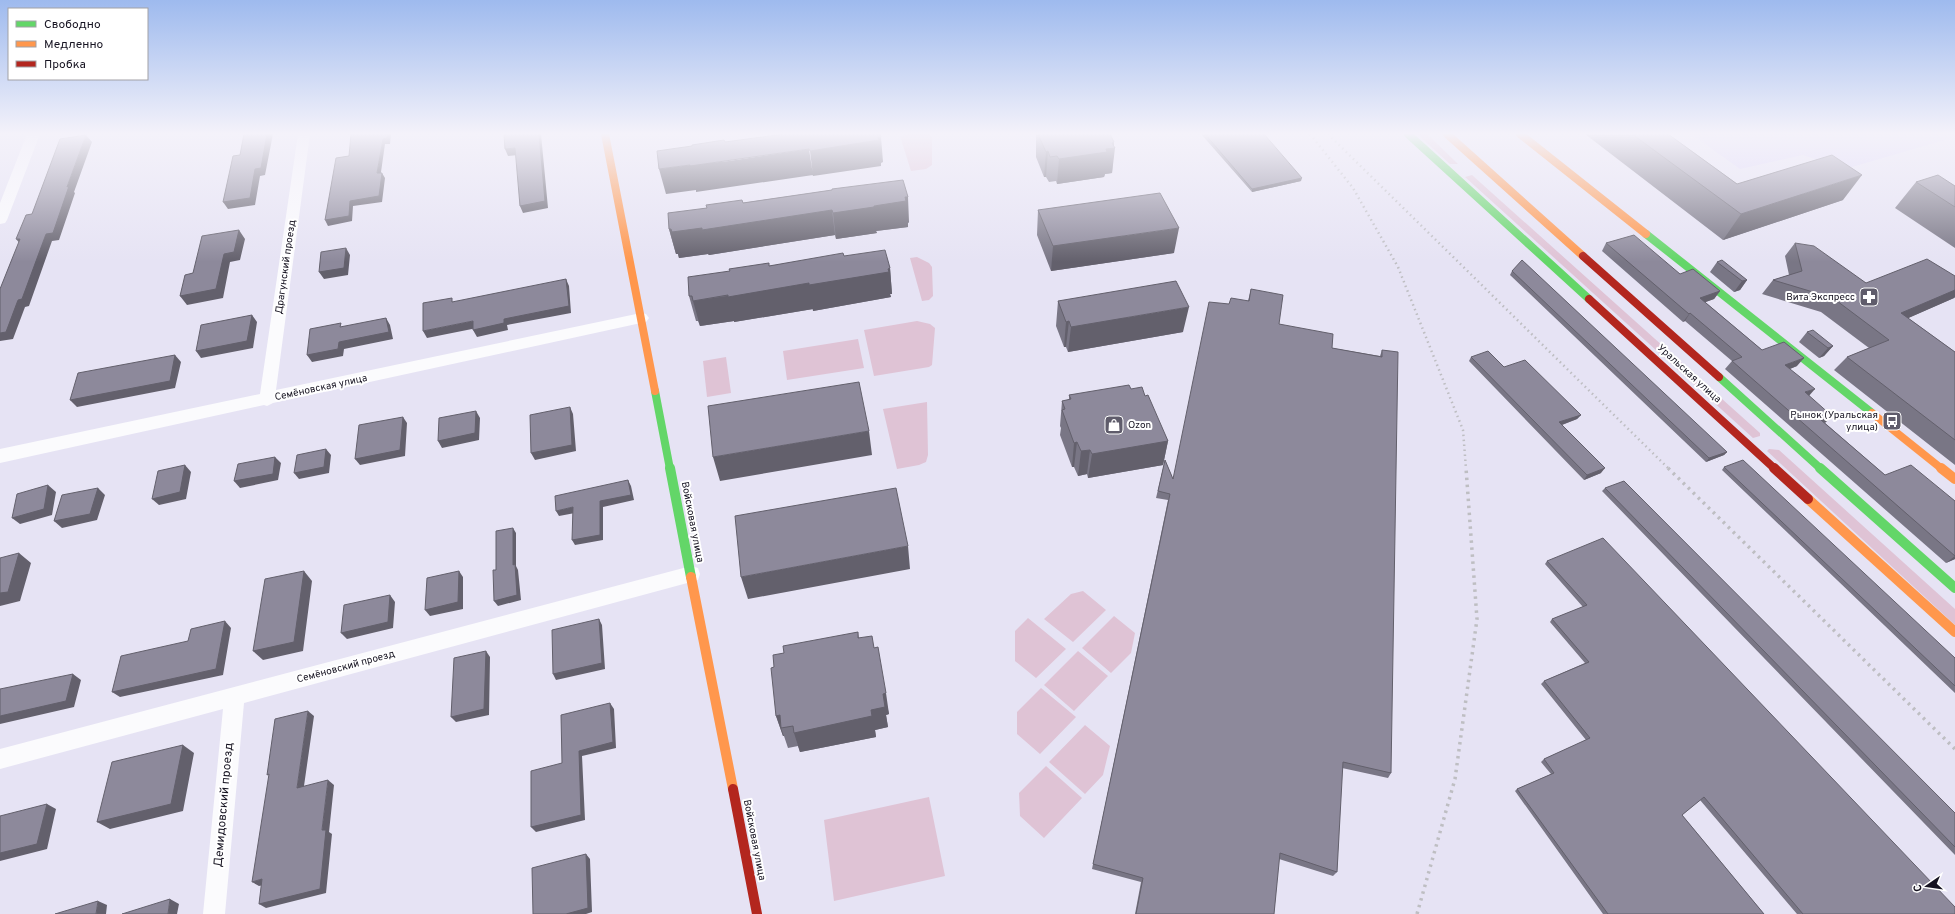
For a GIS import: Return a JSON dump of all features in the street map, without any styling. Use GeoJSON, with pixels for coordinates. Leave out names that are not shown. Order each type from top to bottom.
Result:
{"type":"FeatureCollection","features":[{"type":"Feature","properties":{"kind":"main road","name":"Войсковая улица"},"geometry":{"type":"LineString","coordinates":[[613,177],[757,914]]}},
{"type":"Feature","properties":{"kind":"main road","name":"Уральская улица"},"geometry":{"type":"LineString","coordinates":[[1455,177],[1955,632]]}},
{"type":"Feature","properties":{"kind":"main road","name":"Уральская улица"},"geometry":{"type":"LineString","coordinates":[[1495,177],[1955,588]]}},
{"type":"Feature","properties":{"kind":"main road"},"geometry":{"type":"LineString","coordinates":[[1574,177],[1955,479]]}},
{"type":"Feature","properties":{"kind":"street"},"geometry":{"type":"LineString","coordinates":[[0,220],[17,177]]}},
{"type":"Feature","properties":{"kind":"street","name":"Драгунский проезд"},"geometry":{"type":"LineString","coordinates":[[267,400],[298,177]]}},
{"type":"Feature","properties":{"kind":"street","name":"Семёновская улица"},"geometry":{"type":"LineString","coordinates":[[0,456],[267,400],[641,318]]}},
{"type":"Feature","properties":{"kind":"street","name":"Семёновский проезд"},"geometry":{"type":"LineString","coordinates":[[0,759],[691,574]]}},
{"type":"Feature","properties":{"kind":"street","name":"Демидовский проезд"},"geometry":{"type":"LineString","coordinates":[[214,914],[234,697]]}},
{"type":"Feature","properties":{"kind":"shaded area"},"geometry":{"type":"Polygon","coordinates":[[[1465,177],[1474,177],[1760,433],[1760,436],[1753,438],[1465,177]]]}},
{"type":"Feature","properties":{"kind":"shaded area"},"geometry":{"type":"Polygon","coordinates":[[[917,257],[929,263],[932,267],[933,296],[929,300],[922,301],[910,258],[917,257]]]}},
{"type":"Feature","properties":{"kind":"shaded area"},"geometry":{"type":"Polygon","coordinates":[[[917,321],[930,324],[935,328],[932,365],[929,367],[874,376],[864,330],[917,321]]]}},
{"type":"Feature","properties":{"kind":"shaded area"},"geometry":{"type":"Polygon","coordinates":[[[858,339],[864,368],[787,380],[783,351],[858,339]]]}},
{"type":"Feature","properties":{"kind":"shaded area"},"geometry":{"type":"Polygon","coordinates":[[[726,357],[731,393],[707,397],[703,361],[726,357]]]}},
{"type":"Feature","properties":{"kind":"shaded area"},"geometry":{"type":"Polygon","coordinates":[[[927,402],[928,455],[926,462],[919,465],[897,469],[883,409],[927,402]]]}},
{"type":"Feature","properties":{"kind":"shaded area"},"geometry":{"type":"Polygon","coordinates":[[[1769,449],[1779,450],[1955,609],[1955,625],[1767,451],[1769,449]]]}},
{"type":"Feature","properties":{"kind":"shaded area"},"geometry":{"type":"Polygon","coordinates":[[[1083,591],[1106,610],[1073,642],[1044,619],[1071,594],[1083,591]]]}},
{"type":"Feature","properties":{"kind":"shaded area"},"geometry":{"type":"Polygon","coordinates":[[[1114,616],[1135,633],[1131,653],[1111,673],[1082,648],[1114,616]]]}},
{"type":"Feature","properties":{"kind":"shaded area"},"geometry":{"type":"Polygon","coordinates":[[[1028,618],[1066,649],[1036,678],[1015,661],[1015,631],[1028,618]]]}},
{"type":"Feature","properties":{"kind":"shaded area"},"geometry":{"type":"Polygon","coordinates":[[[1078,651],[1108,676],[1074,711],[1044,685],[1078,651]]]}},
{"type":"Feature","properties":{"kind":"shaded area"},"geometry":{"type":"Polygon","coordinates":[[[1041,688],[1076,717],[1040,754],[1017,734],[1017,712],[1041,688]]]}},
{"type":"Feature","properties":{"kind":"shaded area"},"geometry":{"type":"Polygon","coordinates":[[[1085,725],[1110,746],[1103,775],[1085,794],[1049,762],[1085,725]]]}},
{"type":"Feature","properties":{"kind":"shaded area"},"geometry":{"type":"Polygon","coordinates":[[[1046,766],[1082,798],[1044,838],[1020,816],[1019,793],[1046,766]]]}},
{"type":"Feature","properties":{"kind":"shaded area"},"geometry":{"type":"Polygon","coordinates":[[[929,797],[945,876],[834,901],[824,820],[929,797]]]}},
{"type":"Feature","properties":{"kind":"building"},"geometry":{"type":"Polygon","coordinates":[[[46,177],[71,177],[53,233],[46,234],[22,299],[18,300],[6,332],[0,333],[0,289],[20,239],[16,239],[26,215],[32,214],[46,177]]]}},
{"type":"Feature","properties":{"kind":"building"},"geometry":{"type":"Polygon","coordinates":[[[229,177],[254,177],[250,198],[223,202],[229,177]]]}},
{"type":"Feature","properties":{"kind":"building"},"geometry":{"type":"Polygon","coordinates":[[[333,177],[382,177],[379,196],[350,201],[349,216],[325,220],[333,177]]]}},
{"type":"Feature","properties":{"kind":"building"},"geometry":{"type":"Polygon","coordinates":[[[517,177],[543,177],[545,201],[520,206],[517,177]]]}},
{"type":"Feature","properties":{"kind":"building"},"geometry":{"type":"Polygon","coordinates":[[[1241,177],[1301,177],[1302,178],[1252,189],[1241,177]]]}},
{"type":"Feature","properties":{"kind":"building"},"geometry":{"type":"Polygon","coordinates":[[[1690,177],[1727,177],[1737,184],[1761,177],[1857,177],[1741,214],[1690,177]]]}},
{"type":"Feature","properties":{"kind":"building"},"geometry":{"type":"Polygon","coordinates":[[[1933,177],[1941,177],[1955,186],[1955,207],[1916,182],[1933,177]]]}},
{"type":"Feature","properties":{"kind":"building"},"geometry":{"type":"Polygon","coordinates":[[[903,180],[908,197],[905,197],[906,201],[833,213],[832,210],[702,230],[702,228],[672,232],[671,229],[669,229],[668,213],[707,208],[706,205],[742,200],[743,203],[903,180]]]}},
{"type":"Feature","properties":{"kind":"building"},"geometry":{"type":"Polygon","coordinates":[[[1160,193],[1179,228],[1053,246],[1038,210],[1160,193]]]}},
{"type":"Feature","properties":{"kind":"building"},"geometry":{"type":"Polygon","coordinates":[[[239,230],[234,252],[224,254],[216,289],[180,296],[185,275],[193,273],[202,236],[239,230]]]}},
{"type":"Feature","properties":{"kind":"building"},"geometry":{"type":"Polygon","coordinates":[[[1634,235],[1680,274],[1693,269],[1720,291],[1700,298],[1762,350],[1784,342],[1804,358],[1785,365],[1815,389],[1805,392],[1832,416],[1821,420],[1885,475],[1911,465],[1955,501],[1955,556],[1732,361],[1742,357],[1606,243],[1634,235]]]}},
{"type":"Feature","properties":{"kind":"building"},"geometry":{"type":"Polygon","coordinates":[[[1795,243],[1814,246],[1866,283],[1927,259],[1955,276],[1955,290],[1901,313],[1955,352],[1955,440],[1847,357],[1889,340],[1833,298],[1773,280],[1802,271],[1795,243]]]}},
{"type":"Feature","properties":{"kind":"building"},"geometry":{"type":"Polygon","coordinates":[[[346,248],[344,268],[319,272],[321,252],[346,248]]]}},
{"type":"Feature","properties":{"kind":"building"},"geometry":{"type":"Polygon","coordinates":[[[885,250],[890,268],[888,269],[889,272],[809,285],[809,283],[728,297],[728,295],[693,301],[692,296],[689,296],[688,277],[730,271],[729,269],[769,263],[769,266],[843,253],[844,256],[885,250]]]}},
{"type":"Feature","properties":{"kind":"building"},"geometry":{"type":"Polygon","coordinates":[[[1522,260],[1727,452],[1709,458],[1512,271],[1522,260]]]}},
{"type":"Feature","properties":{"kind":"building"},"geometry":{"type":"Polygon","coordinates":[[[1722,260],[1747,280],[1742,281],[1717,262],[1722,260]]]}},
{"type":"Feature","properties":{"kind":"building"},"geometry":{"type":"Polygon","coordinates":[[[566,279],[569,306],[504,319],[504,323],[473,330],[473,321],[423,331],[423,303],[452,298],[452,302],[566,279]]]}},
{"type":"Feature","properties":{"kind":"building"},"geometry":{"type":"Polygon","coordinates":[[[1176,281],[1189,307],[1071,327],[1069,321],[1066,322],[1058,301],[1176,281]]]}},
{"type":"Feature","properties":{"kind":"building"},"geometry":{"type":"Polygon","coordinates":[[[1251,289],[1283,295],[1279,324],[1333,334],[1332,348],[1382,357],[1382,350],[1398,352],[1391,773],[1343,762],[1337,872],[1280,853],[1274,914],[1136,914],[1143,878],[1093,864],[1170,494],[1158,491],[1165,460],[1173,479],[1209,302],[1229,304],[1231,298],[1249,301],[1251,289]]]}},
{"type":"Feature","properties":{"kind":"building"},"geometry":{"type":"Polygon","coordinates":[[[252,315],[247,341],[196,351],[201,325],[252,315]]]}},
{"type":"Feature","properties":{"kind":"building"},"geometry":{"type":"Polygon","coordinates":[[[386,318],[389,332],[339,342],[338,349],[307,355],[310,329],[341,323],[340,327],[386,318]]]}},
{"type":"Feature","properties":{"kind":"building"},"geometry":{"type":"Polygon","coordinates":[[[1813,330],[1833,346],[1828,348],[1807,332],[1813,330]]]}},
{"type":"Feature","properties":{"kind":"building"},"geometry":{"type":"Polygon","coordinates":[[[1488,351],[1504,367],[1525,360],[1581,415],[1559,422],[1605,468],[1587,475],[1471,357],[1488,351]]]}},
{"type":"Feature","properties":{"kind":"building"},"geometry":{"type":"Polygon","coordinates":[[[175,355],[170,381],[70,400],[78,373],[175,355]]]}},
{"type":"Feature","properties":{"kind":"building"},"geometry":{"type":"Polygon","coordinates":[[[859,382],[869,431],[713,457],[708,406],[859,382]]]}},
{"type":"Feature","properties":{"kind":"building"},"geometry":{"type":"Polygon","coordinates":[[[1129,385],[1131,389],[1142,387],[1145,396],[1148,395],[1168,441],[1092,454],[1090,450],[1081,451],[1077,442],[1074,443],[1062,410],[1065,409],[1062,401],[1071,399],[1069,395],[1129,385]]]}},
{"type":"Feature","properties":{"kind":"building"},"geometry":{"type":"Polygon","coordinates":[[[570,407],[572,445],[531,453],[530,415],[570,407]]]}},
{"type":"Feature","properties":{"kind":"building"},"geometry":{"type":"Polygon","coordinates":[[[476,411],[475,433],[438,441],[439,418],[476,411]]]}},
{"type":"Feature","properties":{"kind":"building"},"geometry":{"type":"Polygon","coordinates":[[[403,417],[400,450],[355,459],[359,425],[403,417]]]}},
{"type":"Feature","properties":{"kind":"building"},"geometry":{"type":"Polygon","coordinates":[[[326,449],[324,467],[294,473],[297,455],[326,449]]]}},
{"type":"Feature","properties":{"kind":"building"},"geometry":{"type":"Polygon","coordinates":[[[275,457],[273,474],[234,481],[238,464],[275,457]]]}},
{"type":"Feature","properties":{"kind":"building"},"geometry":{"type":"Polygon","coordinates":[[[1743,460],[1955,658],[1955,686],[1724,467],[1743,460]]]}},
{"type":"Feature","properties":{"kind":"building"},"geometry":{"type":"Polygon","coordinates":[[[185,465],[180,492],[152,499],[158,471],[185,465]]]}},
{"type":"Feature","properties":{"kind":"building"},"geometry":{"type":"Polygon","coordinates":[[[628,480],[631,495],[600,501],[600,535],[572,540],[573,507],[556,511],[555,496],[628,480]]]}},
{"type":"Feature","properties":{"kind":"building"},"geometry":{"type":"Polygon","coordinates":[[[1624,481],[1955,813],[1955,847],[1605,488],[1624,481]]]}},
{"type":"Feature","properties":{"kind":"building"},"geometry":{"type":"Polygon","coordinates":[[[48,485],[44,509],[12,518],[17,494],[48,485]]]}},
{"type":"Feature","properties":{"kind":"building"},"geometry":{"type":"Polygon","coordinates":[[[98,488],[90,514],[54,521],[62,495],[98,488]]]}},
{"type":"Feature","properties":{"kind":"building"},"geometry":{"type":"Polygon","coordinates":[[[896,488],[908,546],[741,577],[735,516],[896,488]]]}},
{"type":"Feature","properties":{"kind":"building"},"geometry":{"type":"Polygon","coordinates":[[[513,528],[513,565],[515,564],[517,595],[494,601],[493,570],[496,570],[496,531],[513,528]]]}},
{"type":"Feature","properties":{"kind":"building"},"geometry":{"type":"Polygon","coordinates":[[[1603,538],[1955,907],[1955,914],[1803,914],[1704,797],[1682,815],[1764,914],[1608,914],[1517,789],[1554,773],[1544,759],[1590,738],[1544,681],[1589,662],[1552,619],[1587,605],[1547,561],[1603,538]]]}},
{"type":"Feature","properties":{"kind":"building"},"geometry":{"type":"Polygon","coordinates":[[[19,553],[8,592],[0,593],[0,558],[19,553]]]}},
{"type":"Feature","properties":{"kind":"building"},"geometry":{"type":"Polygon","coordinates":[[[304,571],[294,642],[253,651],[265,579],[304,571]]]}},
{"type":"Feature","properties":{"kind":"building"},"geometry":{"type":"Polygon","coordinates":[[[459,571],[458,602],[425,610],[427,578],[459,571]]]}},
{"type":"Feature","properties":{"kind":"building"},"geometry":{"type":"Polygon","coordinates":[[[390,595],[388,622],[341,633],[344,605],[390,595]]]}},
{"type":"Feature","properties":{"kind":"building"},"geometry":{"type":"Polygon","coordinates":[[[599,619],[602,663],[553,674],[552,630],[599,619]]]}},
{"type":"Feature","properties":{"kind":"building"},"geometry":{"type":"Polygon","coordinates":[[[225,621],[216,669],[112,692],[121,656],[188,641],[191,629],[225,621]]]}},
{"type":"Feature","properties":{"kind":"building"},"geometry":{"type":"Polygon","coordinates":[[[858,632],[858,638],[872,636],[874,648],[878,647],[886,693],[883,694],[885,707],[871,710],[872,716],[794,733],[793,726],[781,728],[780,715],[776,716],[771,668],[774,667],[773,655],[784,653],[783,646],[858,632]]]}},
{"type":"Feature","properties":{"kind":"building"},"geometry":{"type":"Polygon","coordinates":[[[486,651],[484,709],[451,717],[454,658],[486,651]]]}},
{"type":"Feature","properties":{"kind":"building"},"geometry":{"type":"Polygon","coordinates":[[[73,674],[66,701],[0,716],[0,689],[73,674]]]}},
{"type":"Feature","properties":{"kind":"building"},"geometry":{"type":"Polygon","coordinates":[[[610,703],[613,742],[579,751],[581,815],[531,827],[531,771],[562,763],[561,715],[610,703]]]}},
{"type":"Feature","properties":{"kind":"building"},"geometry":{"type":"Polygon","coordinates":[[[308,711],[297,788],[328,780],[322,830],[326,830],[320,889],[259,904],[262,879],[252,882],[269,774],[267,775],[275,719],[308,711]]]}},
{"type":"Feature","properties":{"kind":"building"},"geometry":{"type":"Polygon","coordinates":[[[183,745],[171,804],[97,822],[112,762],[183,745]]]}},
{"type":"Feature","properties":{"kind":"building"},"geometry":{"type":"Polygon","coordinates":[[[47,804],[37,844],[0,853],[0,816],[47,804]]]}},
{"type":"Feature","properties":{"kind":"building"},"geometry":{"type":"Polygon","coordinates":[[[586,854],[588,908],[566,914],[533,914],[532,868],[586,854]]]}},
{"type":"Feature","properties":{"kind":"building"},"geometry":{"type":"Polygon","coordinates":[[[170,899],[168,914],[122,914],[170,899]]]}},
{"type":"Feature","properties":{"kind":"building"},"geometry":{"type":"Polygon","coordinates":[[[98,901],[96,914],[55,914],[98,901]]]}},
{"type":"Feature","properties":{"kind":"railway"},"geometry":{"type":"LineString","coordinates":[[1344,177],[1353,188],[1398,267],[1463,430],[1466,469]]}},
{"type":"Feature","properties":{"kind":"railway"},"geometry":{"type":"LineString","coordinates":[[1371,177],[1669,469]]}},
{"type":"Feature","properties":{"kind":"railway"},"geometry":{"type":"LineString","coordinates":[[1417,914],[1455,779],[1477,619],[1466,468]]}},
{"type":"Feature","properties":{"kind":"railway"},"geometry":{"type":"LineString","coordinates":[[1668,468],[1955,749]]}},
{"type":"Feature","properties":{"kind":"traffic: fast"},"geometry":{"type":"LineString","coordinates":[[1455,177],[1589,299]]}},
{"type":"Feature","properties":{"kind":"traffic: fast"},"geometry":{"type":"LineString","coordinates":[[1646,234],[1872,413]]}},
{"type":"Feature","properties":{"kind":"traffic: fast"},"geometry":{"type":"LineString","coordinates":[[1719,377],[1955,588]]}},
{"type":"Feature","properties":{"kind":"traffic: fast"},"geometry":{"type":"LineString","coordinates":[[655,391],[691,577]]}},
{"type":"Feature","properties":{"kind":"traffic: slow"},"geometry":{"type":"LineString","coordinates":[[613,177],[655,391]]}},
{"type":"Feature","properties":{"kind":"traffic: slow"},"geometry":{"type":"LineString","coordinates":[[1495,177],[1583,256]]}},
{"type":"Feature","properties":{"kind":"traffic: slow"},"geometry":{"type":"LineString","coordinates":[[1574,177],[1646,234]]}},
{"type":"Feature","properties":{"kind":"traffic: slow"},"geometry":{"type":"LineString","coordinates":[[1872,413],[1955,479]]}},
{"type":"Feature","properties":{"kind":"traffic: slow"},"geometry":{"type":"LineString","coordinates":[[1808,499],[1955,632]]}},
{"type":"Feature","properties":{"kind":"traffic: slow"},"geometry":{"type":"LineString","coordinates":[[691,577],[733,789]]}},
{"type":"Feature","properties":{"kind":"traffic: jam"},"geometry":{"type":"LineString","coordinates":[[1583,256],[1719,377]]}},
{"type":"Feature","properties":{"kind":"traffic: jam"},"geometry":{"type":"LineString","coordinates":[[1589,299],[1808,499]]}},
{"type":"Feature","properties":{"kind":"traffic: jam"},"geometry":{"type":"LineString","coordinates":[[733,789],[757,914]]}},
{"type":"Feature","properties":{"kind":"place","name":"Вита Экспресс"},"geometry":{"type":"Point","coordinates":[1869,297]}},
{"type":"Feature","properties":{"kind":"place","name":"Рынок (Уральская улица)"},"geometry":{"type":"Point","coordinates":[1892,421]}},
{"type":"Feature","properties":{"kind":"place","name":"Ozon"},"geometry":{"type":"Point","coordinates":[1114,425]}}]}
